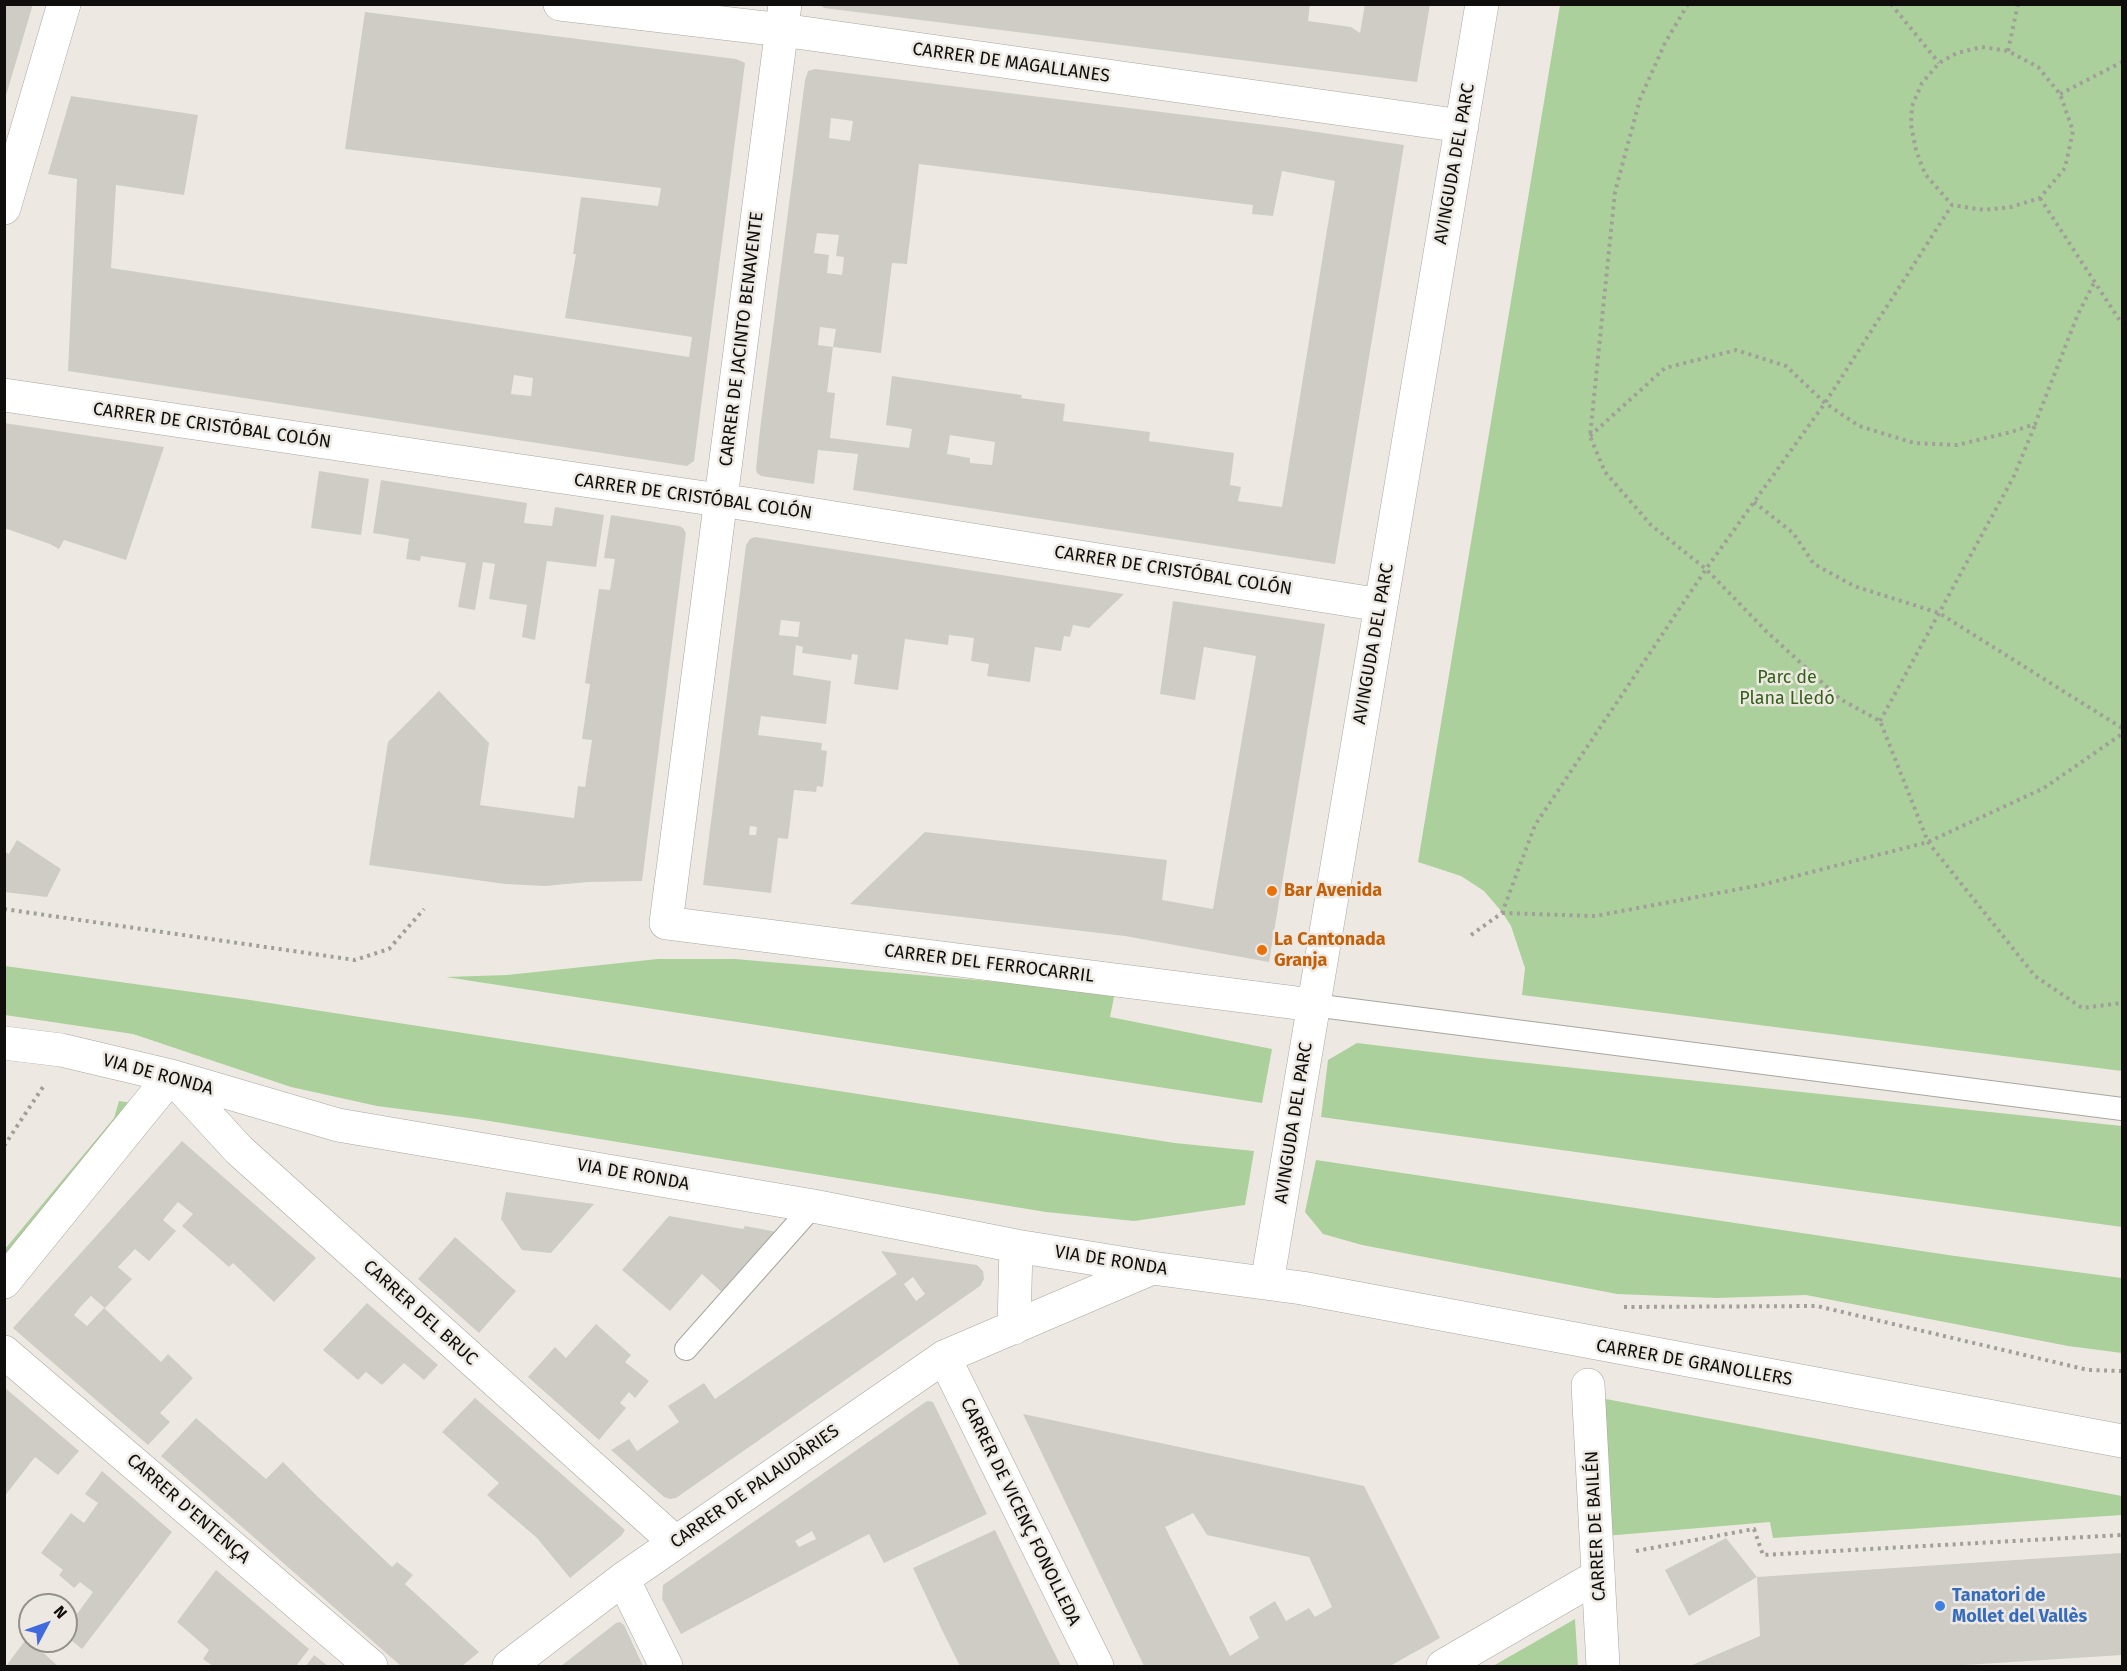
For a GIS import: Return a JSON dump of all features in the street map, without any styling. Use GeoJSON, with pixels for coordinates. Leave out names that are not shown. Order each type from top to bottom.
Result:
{"type":"FeatureCollection","features":[{"type":"Feature","properties":{"kind":"street"},"geometry":{"type":"LineString","coordinates":[[4,208],[64,4]]}},
{"type":"Feature","properties":{"kind":"street","name":"CARRER DE MAGALLANES"},"geometry":{"type":"LineString","coordinates":[[560,4],[783,17],[1462,126]]}},
{"type":"Feature","properties":{"kind":"street","name":"AVINGUDA DEL PARC"},"geometry":{"type":"LineString","coordinates":[[1267,1283],[1482,4]]}},
{"type":"Feature","properties":{"kind":"street","name":"CARRER DE JACINTO BENAVENTE"},"geometry":{"type":"LineString","coordinates":[[666,923],[783,17]]}},
{"type":"Feature","properties":{"kind":"street","name":"CARRER DE CRISTÓBAL COLÓN"},"geometry":{"type":"LineString","coordinates":[[4,395],[721,501],[1381,604]]}},
{"type":"Feature","properties":{"kind":"street","name":"CARRER DEL FERROCARRIL"},"geometry":{"type":"LineString","coordinates":[[666,923],[1313,1005]]}},
{"type":"Feature","properties":{"kind":"street","name":"VIA DE RONDA"},"geometry":{"type":"LineString","coordinates":[[4,1043],[61,1050],[171,1076],[338,1125],[813,1206],[1016,1246],[1152,1268],[1267,1283]]}},
{"type":"Feature","properties":{"kind":"street"},"geometry":{"type":"LineString","coordinates":[[4,1282],[171,1076]]}},
{"type":"Feature","properties":{"kind":"street","name":"CARRER DEL BRUC"},"geometry":{"type":"LineString","coordinates":[[171,1076],[239,1150],[675,1542]]}},
{"type":"Feature","properties":{"kind":"street"},"geometry":{"type":"LineString","coordinates":[[1014,1328],[1016,1246]]}},
{"type":"Feature","properties":{"kind":"street","name":"CARRER DE PALAUDÀRIES"},"geometry":{"type":"LineString","coordinates":[[508,1666],[622,1579],[944,1358],[1152,1268]]}},
{"type":"Feature","properties":{"kind":"street","name":"CARRER DE GRANOLLERS"},"geometry":{"type":"LineString","coordinates":[[1267,1283],[2122,1441]]}},
{"type":"Feature","properties":{"kind":"street","name":"CARRER D'ENTENÇA"},"geometry":{"type":"LineString","coordinates":[[4,1352],[371,1666]]}},
{"type":"Feature","properties":{"kind":"street","name":"CARRER DE VICENÇ FONOLLEDA"},"geometry":{"type":"LineString","coordinates":[[944,1358],[1096,1666]]}},
{"type":"Feature","properties":{"kind":"street","name":"CARRER DE BAILÉN"},"geometry":{"type":"LineString","coordinates":[[1588,1385],[1603,1666]]}},
{"type":"Feature","properties":{"kind":"street"},"geometry":{"type":"LineString","coordinates":[[1443,1666],[1598,1567]]}},
{"type":"Feature","properties":{"kind":"street"},"geometry":{"type":"LineString","coordinates":[[622,1579],[666,1666]]}},
{"type":"Feature","properties":{"kind":"lane"},"geometry":{"type":"LineString","coordinates":[[1313,1005],[2122,1109]]}},
{"type":"Feature","properties":{"kind":"lane"},"geometry":{"type":"LineString","coordinates":[[686,1349],[813,1206]]}},
{"type":"Feature","properties":{"kind":"path"},"geometry":{"type":"LineString","coordinates":[[1688,4],[1665,43],[1640,99],[1615,192],[1590,436],[1605,472],[1651,525],[1706,569],[1766,631],[1840,699],[1880,721],[1928,842],[2035,976],[2082,1008],[2122,1003]]}},
{"type":"Feature","properties":{"kind":"path"},"geometry":{"type":"LineString","coordinates":[[1891,4],[1939,63]]}},
{"type":"Feature","properties":{"kind":"path"},"geometry":{"type":"LineString","coordinates":[[2008,51],[2018,4]]}},
{"type":"Feature","properties":{"kind":"path"},"geometry":{"type":"LineString","coordinates":[[1982,47],[2008,51],[2038,67],[2060,94],[2073,131],[2065,168],[2040,198],[2011,207],[1984,210],[1952,205],[1925,174],[1916,150],[1911,125],[1912,106],[1922,83],[1939,63],[1957,53],[1982,47]]}},
{"type":"Feature","properties":{"kind":"path"},"geometry":{"type":"LineString","coordinates":[[2060,94],[2122,62]]}},
{"type":"Feature","properties":{"kind":"path"},"geometry":{"type":"LineString","coordinates":[[2040,198],[2122,324]]}},
{"type":"Feature","properties":{"kind":"path"},"geometry":{"type":"LineString","coordinates":[[1471,935],[1502,912],[1535,825],[1706,569],[1825,403],[1952,205]]}},
{"type":"Feature","properties":{"kind":"path"},"geometry":{"type":"LineString","coordinates":[[1880,721],[2014,476],[2078,314],[2094,284]]}},
{"type":"Feature","properties":{"kind":"path"},"geometry":{"type":"LineString","coordinates":[[1590,436],[1665,368],[1736,350],[1786,366],[1825,403],[1859,426],[1914,443],[1957,445],[2035,424]]}},
{"type":"Feature","properties":{"kind":"path"},"geometry":{"type":"LineString","coordinates":[[1754,502],[1793,532],[1814,564],[1854,586],[1939,613],[2122,728]]}},
{"type":"Feature","properties":{"kind":"path"},"geometry":{"type":"LineString","coordinates":[[1502,912],[1595,916],[1761,885],[1928,842],[2044,788],[2122,734]]}},
{"type":"Feature","properties":{"kind":"path"},"geometry":{"type":"LineString","coordinates":[[4,909],[355,960],[389,948],[424,909]]}},
{"type":"Feature","properties":{"kind":"path"},"geometry":{"type":"LineString","coordinates":[[4,1146],[47,1081]]}},
{"type":"Feature","properties":{"kind":"path"},"geometry":{"type":"LineString","coordinates":[[1616,1306],[1817,1306],[2088,1370],[2122,1371]]}},
{"type":"Feature","properties":{"kind":"path"},"geometry":{"type":"LineString","coordinates":[[1598,1567],[1754,1529],[1763,1555],[2122,1535]]}},
{"type":"Feature","properties":{"kind":"green space","name":"Parc de Plana Lledó"},"geometry":{"type":"Polygon","coordinates":[[[1560,5],[2122,5],[2122,1071],[1522,995],[1525,968],[1511,926],[1502,912],[1484,891],[1461,876],[1418,862],[1560,5]]]}},
{"type":"Feature","properties":{"kind":"green space"},"geometry":{"type":"Polygon","coordinates":[[[658,959],[735,959],[1115,992],[1110,1017],[1272,1049],[1262,1103],[446,977],[507,975],[658,959]]]}},
{"type":"Feature","properties":{"kind":"green space"},"geometry":{"type":"Polygon","coordinates":[[[5,966],[250,1000],[1175,1143],[1254,1151],[1245,1205],[1134,1221],[1046,1212],[477,1119],[377,1106],[291,1087],[133,1034],[5,1015],[5,966]]]}},
{"type":"Feature","properties":{"kind":"green space"},"geometry":{"type":"Polygon","coordinates":[[[1357,1043],[2122,1126],[2122,1227],[1321,1117],[1328,1060],[1357,1043]]]}},
{"type":"Feature","properties":{"kind":"green space"},"geometry":{"type":"Polygon","coordinates":[[[119,1101],[139,1104],[5,1265],[5,1249],[114,1118],[119,1101]]]}},
{"type":"Feature","properties":{"kind":"green space"},"geometry":{"type":"Polygon","coordinates":[[[1316,1160],[1955,1256],[2122,1278],[2122,1353],[2068,1346],[1806,1295],[1717,1298],[1617,1294],[1362,1245],[1323,1234],[1305,1212],[1316,1160]]]}},
{"type":"Feature","properties":{"kind":"green space"},"geometry":{"type":"Polygon","coordinates":[[[1595,1397],[2122,1496],[2122,1515],[1773,1538],[1770,1522],[1605,1536],[1595,1397]]]}},
{"type":"Feature","properties":{"kind":"green space"},"geometry":{"type":"Polygon","coordinates":[[[1575,1619],[1578,1666],[1493,1666],[1575,1619]]]}},
{"type":"Feature","properties":{"kind":"building"},"geometry":{"type":"Polygon","coordinates":[[[4,4],[33,4],[5,99],[4,99],[4,4]]]}},
{"type":"Feature","properties":{"kind":"building"},"geometry":{"type":"Polygon","coordinates":[[[819,4],[1310,4],[1308,21],[1351,27],[1360,33],[1365,4],[1430,4],[1417,82],[824,8],[819,4]]]}},
{"type":"Feature","properties":{"kind":"building"},"geometry":{"type":"Polygon","coordinates":[[[365,12],[736,59],[745,63],[694,461],[687,466],[68,371],[77,179],[48,174],[71,96],[198,115],[184,195],[116,185],[111,268],[689,357],[692,337],[565,318],[576,254],[573,254],[581,197],[658,206],[661,188],[345,149],[365,12]],[[514,375],[511,394],[531,396],[533,378],[514,375]]]}},
{"type":"Feature","properties":{"kind":"building"},"geometry":{"type":"Polygon","coordinates":[[[815,69],[1290,128],[1404,145],[1335,564],[853,490],[858,454],[818,450],[814,484],[761,476],[757,473],[760,430],[808,71],[815,69]],[[831,118],[829,138],[850,141],[853,121],[831,118]],[[919,164],[907,264],[892,263],[881,353],[833,347],[827,392],[835,393],[830,438],[909,448],[912,429],[886,425],[892,376],[1022,395],[1021,398],[1065,404],[1063,421],[1150,432],[1149,441],[1234,453],[1230,485],[1241,487],[1238,501],[1282,507],[1335,181],[1282,171],[1273,216],[1252,214],[1253,205],[919,164]],[[817,233],[814,253],[829,255],[827,273],[842,275],[844,257],[836,256],[839,235],[817,233]],[[820,327],[818,345],[833,347],[836,329],[820,327]],[[950,435],[947,454],[970,458],[970,463],[992,465],[995,442],[950,435]]]}},
{"type":"Feature","properties":{"kind":"building"},"geometry":{"type":"Polygon","coordinates":[[[4,423],[164,447],[126,560],[64,540],[59,549],[4,528],[4,423]]]}},
{"type":"Feature","properties":{"kind":"building"},"geometry":{"type":"Polygon","coordinates":[[[319,471],[369,479],[361,535],[311,528],[319,471]]]}},
{"type":"Feature","properties":{"kind":"building"},"geometry":{"type":"Polygon","coordinates":[[[381,480],[527,503],[524,523],[552,526],[555,507],[604,515],[596,567],[547,561],[535,640],[522,637],[527,605],[489,599],[495,564],[483,562],[475,610],[458,607],[466,563],[421,556],[420,561],[406,559],[409,539],[373,533],[381,480]]]}},
{"type":"Feature","properties":{"kind":"building"},"geometry":{"type":"Polygon","coordinates":[[[611,515],[679,526],[686,533],[642,881],[545,886],[505,884],[369,865],[388,742],[439,691],[489,743],[480,805],[574,818],[578,786],[585,787],[592,740],[582,739],[590,684],[585,683],[599,589],[610,590],[615,559],[604,558],[611,515]]]}},
{"type":"Feature","properties":{"kind":"building"},"geometry":{"type":"Polygon","coordinates":[[[755,537],[1124,594],[1089,628],[1073,625],[1070,637],[1064,636],[1061,651],[1035,647],[1030,682],[987,676],[989,664],[971,661],[974,638],[949,635],[948,645],[905,639],[898,690],[854,684],[858,655],[852,654],[851,660],[802,653],[803,647],[796,645],[793,675],[831,681],[826,724],[761,716],[758,735],[822,743],[821,750],[827,751],[823,787],[817,786],[816,792],[794,790],[788,839],[778,838],[771,893],[703,885],[746,545],[750,539],[755,537]],[[781,620],[779,635],[798,637],[800,622],[781,620]],[[750,826],[749,835],[756,835],[757,827],[750,826]]]}},
{"type":"Feature","properties":{"kind":"building"},"geometry":{"type":"Polygon","coordinates":[[[1173,601],[1325,624],[1269,962],[1125,936],[850,904],[925,832],[1167,860],[1162,900],[1213,909],[1256,656],[1204,647],[1195,700],[1160,694],[1173,601]]]}},
{"type":"Feature","properties":{"kind":"building"},"geometry":{"type":"Polygon","coordinates":[[[17,840],[61,869],[47,897],[4,892],[4,851],[9,854],[17,840]]]}},
{"type":"Feature","properties":{"kind":"building"},"geometry":{"type":"Polygon","coordinates":[[[182,1141],[316,1258],[274,1302],[233,1263],[229,1267],[182,1226],[193,1214],[178,1202],[163,1220],[176,1231],[149,1261],[135,1249],[118,1267],[132,1279],[105,1308],[91,1296],[82,1305],[74,1315],[87,1326],[104,1308],[161,1362],[168,1354],[193,1378],[160,1413],[170,1422],[148,1445],[13,1328],[182,1141]]]}},
{"type":"Feature","properties":{"kind":"building"},"geometry":{"type":"Polygon","coordinates":[[[506,1192],[594,1204],[551,1253],[522,1250],[501,1219],[506,1192]]]}},
{"type":"Feature","properties":{"kind":"building"},"geometry":{"type":"Polygon","coordinates":[[[669,1216],[743,1229],[745,1226],[782,1233],[726,1296],[702,1274],[670,1311],[622,1270],[669,1216]]]}},
{"type":"Feature","properties":{"kind":"building"},"geometry":{"type":"Polygon","coordinates":[[[455,1237],[516,1291],[479,1333],[418,1279],[455,1237]]]}},
{"type":"Feature","properties":{"kind":"building"},"geometry":{"type":"Polygon","coordinates":[[[881,1251],[977,1265],[983,1271],[984,1279],[980,1286],[676,1498],[664,1497],[611,1450],[629,1439],[637,1451],[679,1422],[668,1406],[704,1383],[715,1399],[897,1274],[881,1251]],[[913,1277],[904,1284],[916,1301],[925,1294],[913,1277]]]}},
{"type":"Feature","properties":{"kind":"building"},"geometry":{"type":"Polygon","coordinates":[[[367,1303],[438,1365],[424,1380],[404,1363],[382,1385],[366,1372],[358,1380],[323,1350],[367,1303]]]}},
{"type":"Feature","properties":{"kind":"building"},"geometry":{"type":"Polygon","coordinates":[[[596,1324],[631,1355],[625,1362],[649,1381],[635,1398],[629,1392],[620,1403],[626,1408],[599,1440],[528,1377],[555,1347],[566,1358],[596,1324]]]}},
{"type":"Feature","properties":{"kind":"building"},"geometry":{"type":"Polygon","coordinates":[[[4,1387],[79,1451],[58,1475],[35,1457],[4,1497],[4,1387]]]}},
{"type":"Feature","properties":{"kind":"building"},"geometry":{"type":"Polygon","coordinates":[[[475,1398],[625,1530],[621,1536],[570,1578],[537,1538],[487,1495],[499,1483],[442,1432],[475,1398]]]}},
{"type":"Feature","properties":{"kind":"building"},"geometry":{"type":"Polygon","coordinates":[[[927,1401],[933,1402],[987,1514],[884,1563],[869,1534],[681,1634],[662,1599],[663,1585],[927,1401]],[[812,1531],[795,1541],[799,1547],[816,1539],[812,1531]]]}},
{"type":"Feature","properties":{"kind":"building"},"geometry":{"type":"Polygon","coordinates":[[[1023,1414],[1364,1486],[1440,1638],[1390,1666],[1144,1666],[1023,1414]],[[1193,1513],[1165,1527],[1230,1656],[1259,1638],[1249,1617],[1275,1601],[1286,1621],[1309,1608],[1315,1617],[1332,1607],[1309,1557],[1207,1535],[1193,1513]]]}},
{"type":"Feature","properties":{"kind":"building"},"geometry":{"type":"Polygon","coordinates":[[[196,1418],[266,1479],[283,1462],[392,1567],[397,1562],[413,1575],[405,1584],[479,1652],[462,1666],[401,1666],[161,1456],[196,1418]]]}},
{"type":"Feature","properties":{"kind":"building"},"geometry":{"type":"Polygon","coordinates":[[[102,1471],[172,1532],[82,1649],[78,1646],[78,1613],[93,1592],[80,1582],[74,1588],[59,1575],[63,1570],[41,1553],[71,1513],[84,1523],[98,1503],[85,1494],[102,1471]]]}},
{"type":"Feature","properties":{"kind":"building"},"geometry":{"type":"Polygon","coordinates":[[[995,1530],[1061,1666],[960,1666],[943,1632],[913,1568],[995,1530]]]}},
{"type":"Feature","properties":{"kind":"building"},"geometry":{"type":"Polygon","coordinates":[[[1726,1538],[1757,1577],[1689,1616],[1665,1570],[1726,1538]]]}},
{"type":"Feature","properties":{"kind":"building","name":"Tanatori de Mollet del Vallès"},"geometry":{"type":"Polygon","coordinates":[[[2122,1553],[2122,1655],[1950,1666],[1690,1666],[1760,1636],[1757,1577],[2122,1553]]]}},
{"type":"Feature","properties":{"kind":"building"},"geometry":{"type":"Polygon","coordinates":[[[216,1570],[309,1649],[296,1666],[213,1666],[203,1659],[209,1650],[177,1622],[216,1570]]]}},
{"type":"Feature","properties":{"kind":"building"},"geometry":{"type":"Polygon","coordinates":[[[620,1622],[624,1625],[643,1666],[561,1666],[616,1623],[620,1622]]]}},
{"type":"Feature","properties":{"kind":"building"},"geometry":{"type":"Polygon","coordinates":[[[18,1650],[18,1653],[43,1653],[58,1666],[6,1666],[18,1650]]]}},
{"type":"Feature","properties":{"kind":"building"},"geometry":{"type":"Polygon","coordinates":[[[314,1655],[328,1666],[306,1666],[314,1655]]]}},
{"type":"Feature","properties":{"kind":"place","name":"Bar Avenida"},"geometry":{"type":"Point","coordinates":[1272,891]}},
{"type":"Feature","properties":{"kind":"place","name":"La Cantonada Granja"},"geometry":{"type":"Point","coordinates":[1262,950]}},
{"type":"Feature","properties":{"kind":"place","name":"Tanatori de Mollet del Vallès"},"geometry":{"type":"Point","coordinates":[1940,1606]}}]}
